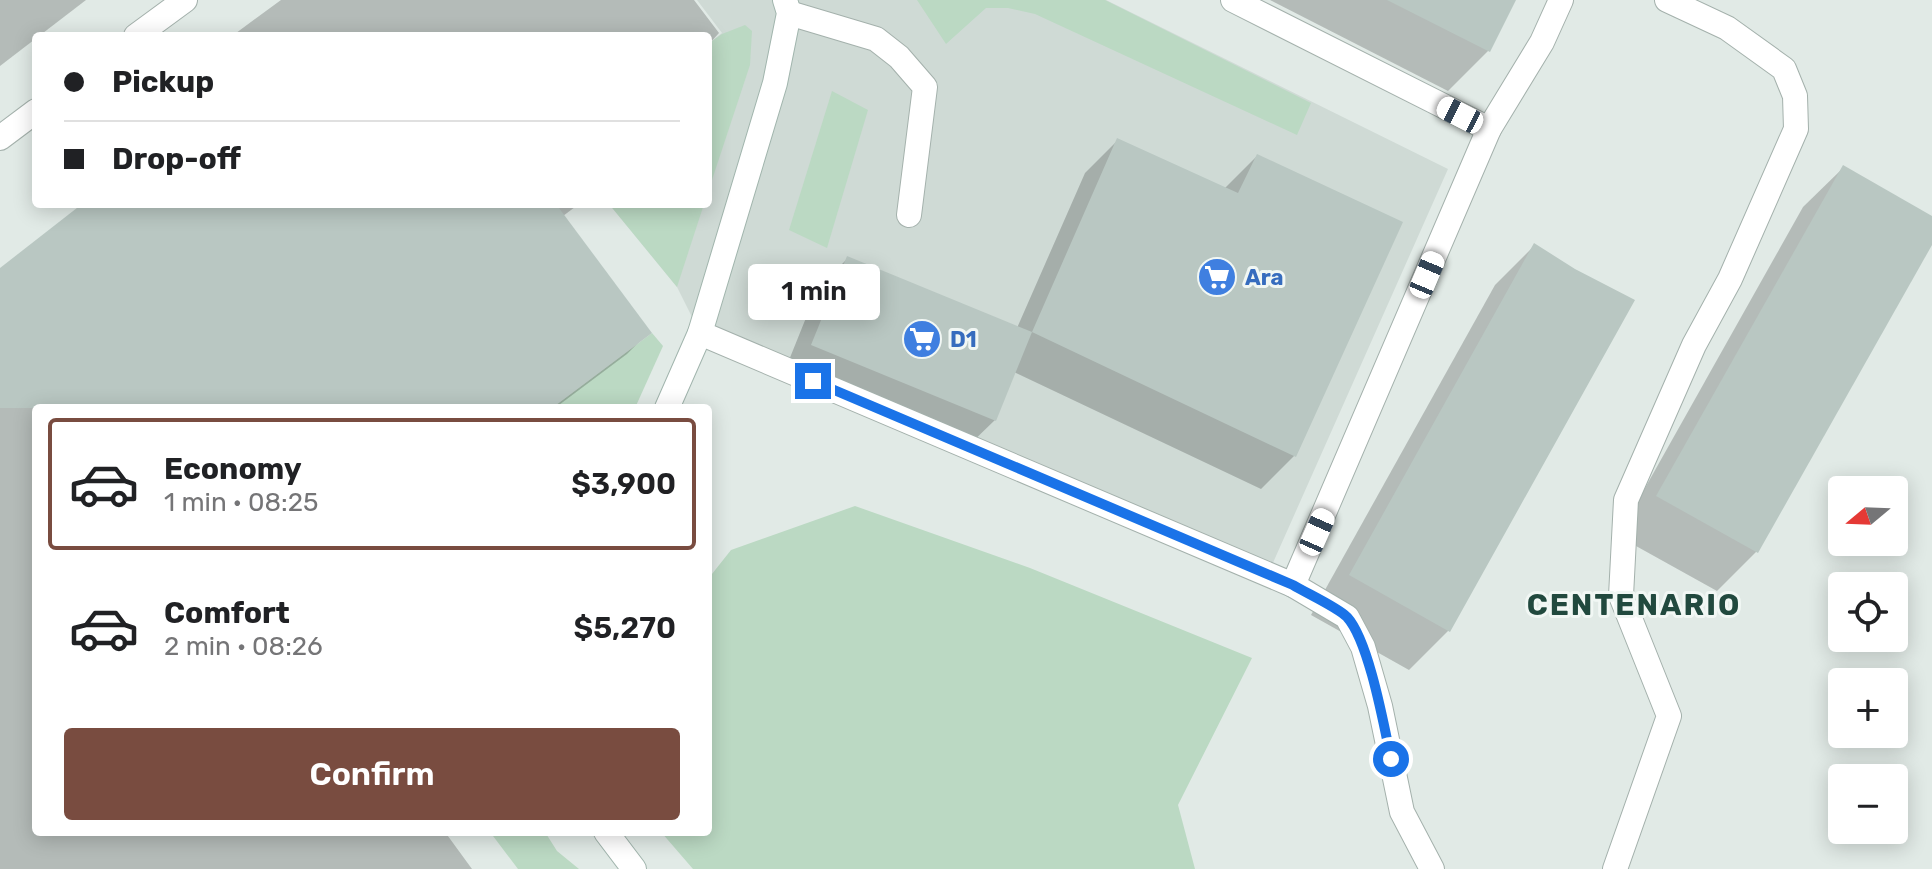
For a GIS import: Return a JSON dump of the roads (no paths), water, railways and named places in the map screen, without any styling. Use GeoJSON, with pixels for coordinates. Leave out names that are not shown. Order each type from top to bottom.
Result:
{"type":"FeatureCollection","features":[{"type":"Feature","properties":{"kind":"street"},"geometry":{"type":"LineString","coordinates":[[141,32],[185,0]]}},
{"type":"Feature","properties":{"kind":"street"},"geometry":{"type":"LineString","coordinates":[[1233,0],[1489,129]]}},
{"type":"Feature","properties":{"kind":"street"},"geometry":{"type":"LineString","coordinates":[[1293,585],[1489,129],[1542,42],[1561,0]]}},
{"type":"Feature","properties":{"kind":"street"},"geometry":{"type":"LineString","coordinates":[[1615,869],[1669,716],[1621,596],[1626,500],[1694,345],[1730,279],[1796,129],[1795,96],[1784,69],[1727,28],[1667,0]]}},
{"type":"Feature","properties":{"kind":"street"},"geometry":{"type":"LineString","coordinates":[[669,404],[700,333],[775,83],[787,7],[876,39],[899,57],[925,87],[909,215]]}},
{"type":"Feature","properties":{"kind":"street"},"geometry":{"type":"LineString","coordinates":[[0,138],[32,114]]}},
{"type":"Feature","properties":{"kind":"street"},"geometry":{"type":"LineString","coordinates":[[700,333],[1293,585],[1347,617],[1363,647],[1380,706],[1402,812],[1432,869]]}},
{"type":"Feature","properties":{"kind":"street"},"geometry":{"type":"LineString","coordinates":[[609,836],[634,869]]}},
{"type":"Feature","properties":{"kind":"place","name":"Ara"},"geometry":{"type":"Point","coordinates":[1217,277]}},
{"type":"Feature","properties":{"kind":"place","name":"D1"},"geometry":{"type":"Point","coordinates":[922,339]}},
{"type":"Feature","properties":{"kind":"district","name":"CENTENARIO"},"geometry":{"type":"Point","coordinates":[1634,605]}}]}
